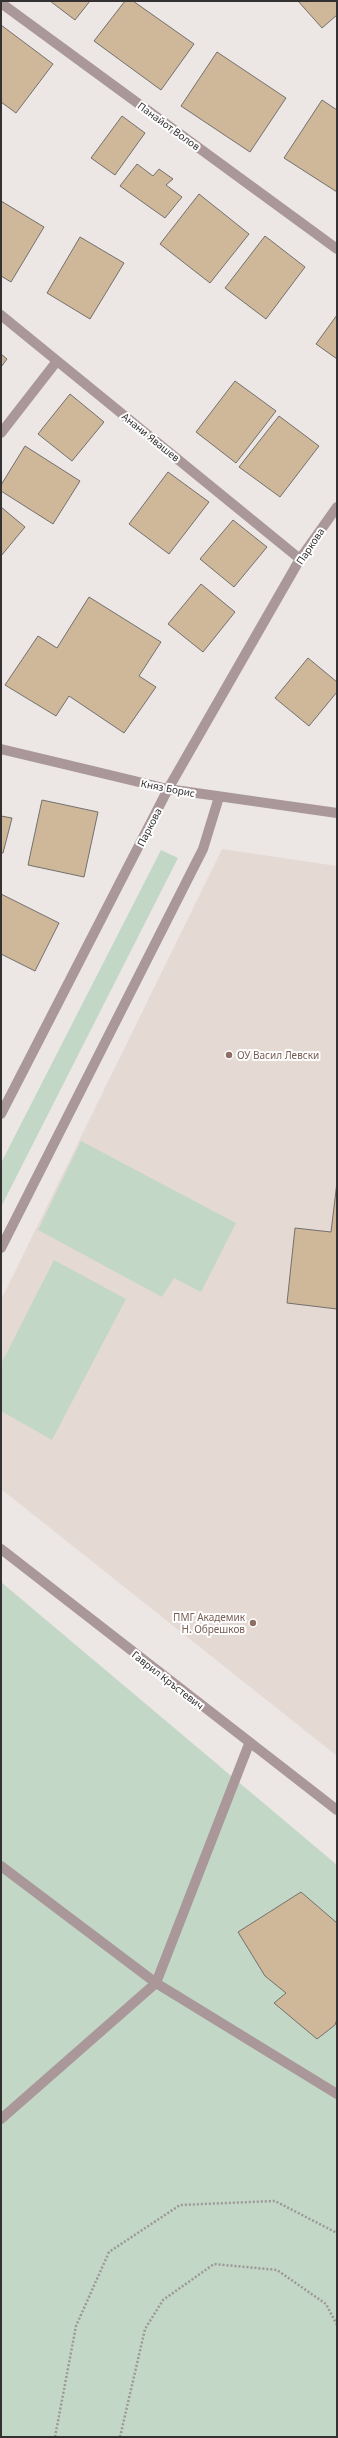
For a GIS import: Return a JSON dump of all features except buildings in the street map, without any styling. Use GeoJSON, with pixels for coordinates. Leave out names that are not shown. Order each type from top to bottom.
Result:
{"type":"FeatureCollection","features":[{"type":"Feature","properties":{"kind":"street","name":"Панайот Волов"},"geometry":{"type":"LineString","coordinates":[[1,3],[337,250]]}},
{"type":"Feature","properties":{"kind":"street","name":"Анани Явашев"},"geometry":{"type":"LineString","coordinates":[[1,315],[300,559]]}},
{"type":"Feature","properties":{"kind":"street"},"geometry":{"type":"LineString","coordinates":[[1,433],[57,360]]}},
{"type":"Feature","properties":{"kind":"street","name":"Паркова"},"geometry":{"type":"LineString","coordinates":[[1,1114],[168,789],[300,559],[337,507]]}},
{"type":"Feature","properties":{"kind":"street","name":"Княз Борис"},"geometry":{"type":"LineString","coordinates":[[1,749],[168,789],[337,813]]}},
{"type":"Feature","properties":{"kind":"street"},"geometry":{"type":"LineString","coordinates":[[1,1248],[203,849],[219,797]]}},
{"type":"Feature","properties":{"kind":"street","name":"Гаврил Кръстевич"},"geometry":{"type":"LineString","coordinates":[[1,1549],[249,1744],[337,1810]]}},
{"type":"Feature","properties":{"kind":"street"},"geometry":{"type":"LineString","coordinates":[[1,2119],[156,1983],[249,1744]]}},
{"type":"Feature","properties":{"kind":"street"},"geometry":{"type":"LineString","coordinates":[[1,1866],[156,1983],[337,2094]]}},
{"type":"Feature","properties":{"kind":"path"},"geometry":{"type":"LineString","coordinates":[[55,2437],[76,2326],[109,2252],[180,2205],[274,2201],[337,2233]]}},
{"type":"Feature","properties":{"kind":"path"},"geometry":{"type":"LineString","coordinates":[[120,2437],[145,2329],[162,2300],[214,2264],[277,2270],[326,2304],[337,2325]]}},
{"type":"Feature","properties":{"kind":"shaded area"},"geometry":{"type":"Polygon","coordinates":[[[222,849],[337,866],[337,1756],[1,1489],[1,1300],[222,849]]]}},
{"type":"Feature","properties":{"kind":"green space"},"geometry":{"type":"Polygon","coordinates":[[[161,850],[178,858],[1,1207],[1,1163],[161,850]]]}},
{"type":"Feature","properties":{"kind":"green space"},"geometry":{"type":"Polygon","coordinates":[[[81,1141],[236,1223],[201,1292],[174,1278],[162,1297],[38,1230],[81,1141]]]}},
{"type":"Feature","properties":{"kind":"green space"},"geometry":{"type":"Polygon","coordinates":[[[54,1260],[126,1299],[52,1440],[1,1411],[1,1364],[54,1260]]]}},
{"type":"Feature","properties":{"kind":"green space"},"geometry":{"type":"Polygon","coordinates":[[[1,1582],[337,1865],[337,2437],[1,2437],[1,1582]]]}},
{"type":"Feature","properties":{"kind":"place","name":"ОУ Васил Левски"},"geometry":{"type":"Point","coordinates":[229,1055]}},
{"type":"Feature","properties":{"kind":"place","name":"ПМГ Академик Н. Обрешков"},"geometry":{"type":"Point","coordinates":[253,1623]}}]}
